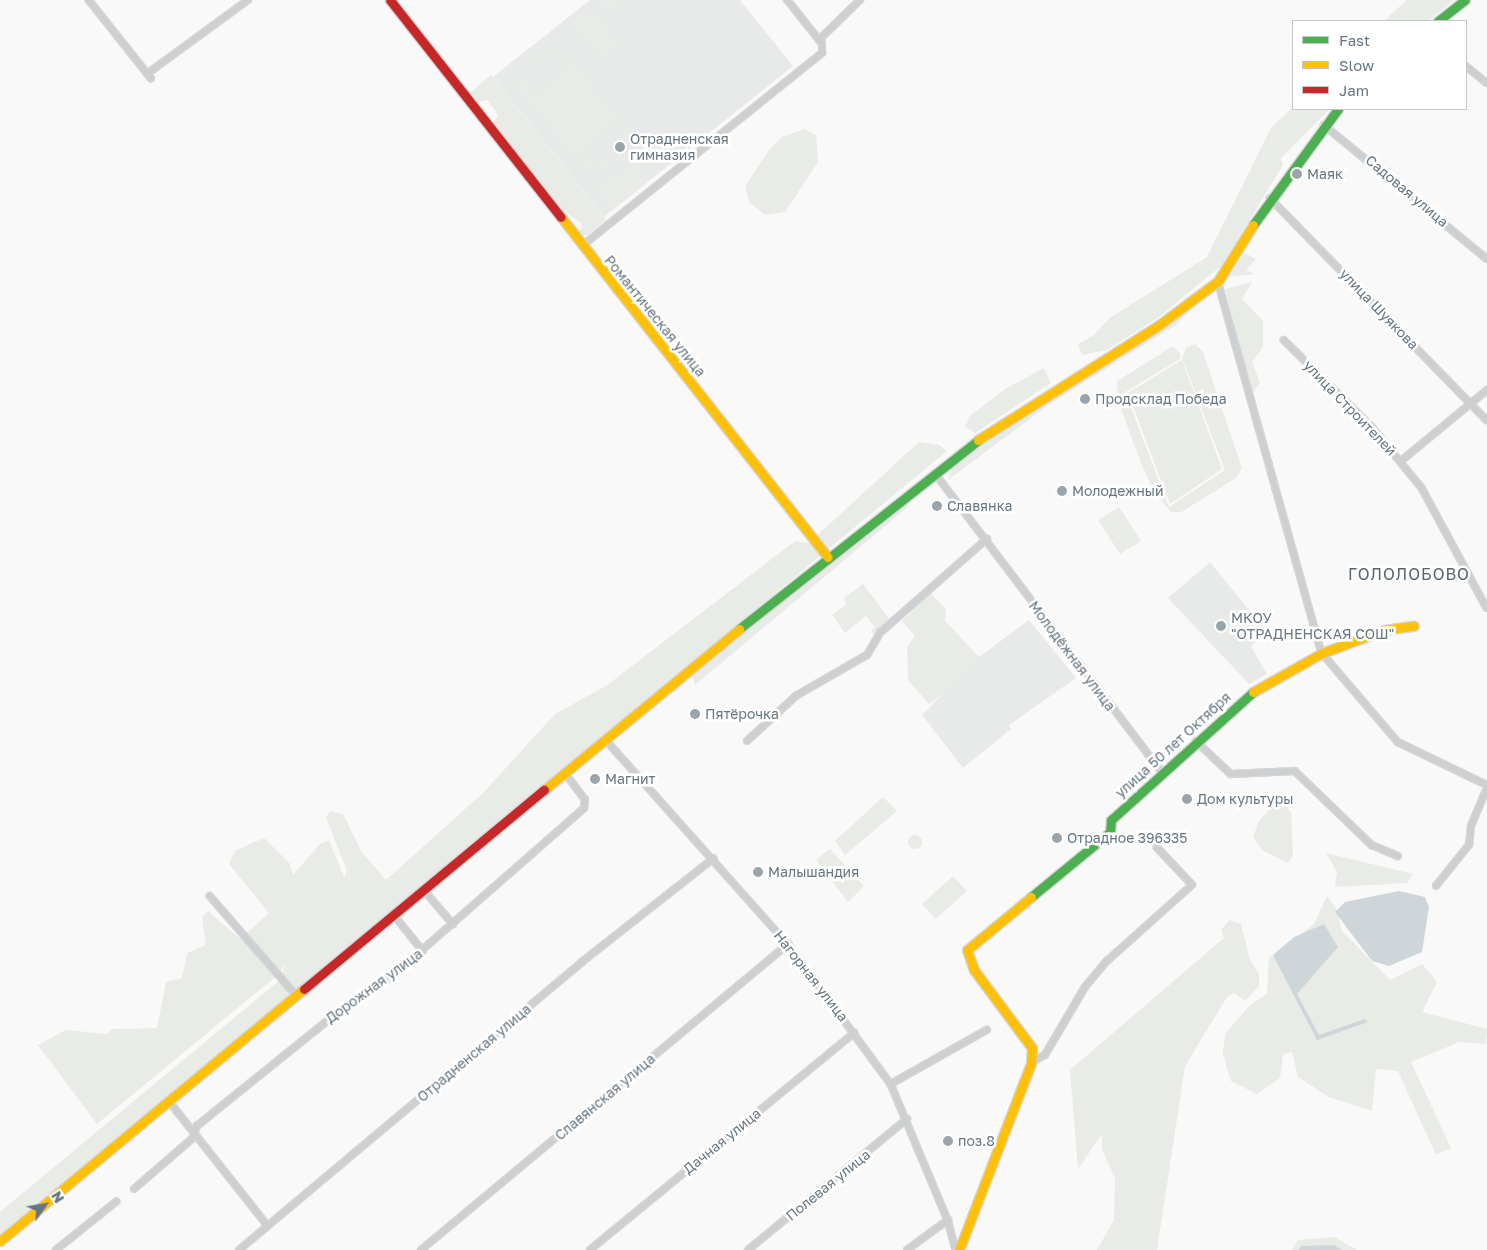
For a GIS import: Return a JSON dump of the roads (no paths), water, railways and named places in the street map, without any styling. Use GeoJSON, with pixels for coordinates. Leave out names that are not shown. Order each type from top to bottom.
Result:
{"type":"FeatureCollection","features":[{"type":"Feature","properties":{"kind":"street"},"geometry":{"type":"LineString","coordinates":[[89,0],[149,76],[248,0]]}},
{"type":"Feature","properties":{"kind":"street","name":"Романтическая улица"},"geometry":{"type":"LineString","coordinates":[[390,0],[828,557]]}},
{"type":"Feature","properties":{"kind":"street"},"geometry":{"type":"LineString","coordinates":[[582,246],[822,53],[819,40],[787,0]]}},
{"type":"Feature","properties":{"kind":"street"},"geometry":{"type":"LineString","coordinates":[[819,40],[860,0]]}},
{"type":"Feature","properties":{"kind":"street"},"geometry":{"type":"LineString","coordinates":[[1439,20],[1465,0]]}},
{"type":"Feature","properties":{"kind":"street"},"geometry":{"type":"LineString","coordinates":[[1467,67],[1487,83]]}},
{"type":"Feature","properties":{"kind":"street"},"geometry":{"type":"LineString","coordinates":[[0,1241],[828,557],[935,474],[1014,417],[1159,325],[1218,281],[1270,198],[1337,110]]}},
{"type":"Feature","properties":{"kind":"street","name":"Садовая улица"},"geometry":{"type":"LineString","coordinates":[[1324,125],[1487,259]]}},
{"type":"Feature","properties":{"kind":"street","name":"улица Шуякова"},"geometry":{"type":"LineString","coordinates":[[1270,198],[1487,420]]}},
{"type":"Feature","properties":{"kind":"street"},"geometry":{"type":"LineString","coordinates":[[1218,281],[1322,653],[1398,742],[1487,787],[1471,826],[1469,845],[1436,886]]}},
{"type":"Feature","properties":{"kind":"street","name":"улица Строителей"},"geometry":{"type":"LineString","coordinates":[[1284,340],[1401,461],[1442,520],[1487,608]]}},
{"type":"Feature","properties":{"kind":"street"},"geometry":{"type":"LineString","coordinates":[[1401,461],[1487,390]]}},
{"type":"Feature","properties":{"kind":"street","name":"Молодёжная улица"},"geometry":{"type":"LineString","coordinates":[[935,474],[987,540],[1160,771]]}},
{"type":"Feature","properties":{"kind":"street"},"geometry":{"type":"LineString","coordinates":[[747,741],[796,696],[867,655],[882,632],[987,540]]}},
{"type":"Feature","properties":{"kind":"street","name":"улица 50 лет Октября"},"geometry":{"type":"LineString","coordinates":[[1031,1063],[1026,1036],[974,970],[967,950],[1110,832],[1111,820],[1160,771],[1257,688],[1322,653],[1384,630],[1414,626]]}},
{"type":"Feature","properties":{"kind":"street","name":"Нагорная улица"},"geometry":{"type":"LineString","coordinates":[[606,740],[788,944],[891,1084],[948,1220],[957,1250]]}},
{"type":"Feature","properties":{"kind":"street"},"geometry":{"type":"LineString","coordinates":[[1196,741],[1231,774],[1295,771],[1372,846],[1398,856]]}},
{"type":"Feature","properties":{"kind":"street","name":"Дорожная улица"},"geometry":{"type":"LineString","coordinates":[[134,1189],[195,1133],[197,1126],[342,1009],[423,951],[584,808],[585,800],[566,775]]}},
{"type":"Feature","properties":{"kind":"street"},"geometry":{"type":"LineString","coordinates":[[957,1250],[1031,1063],[1045,1055],[1085,987],[1113,956],[1192,885],[1157,848]]}},
{"type":"Feature","properties":{"kind":"street","name":"Отрадненская улица"},"geometry":{"type":"LineString","coordinates":[[239,1250],[582,962],[713,859]]}},
{"type":"Feature","properties":{"kind":"street"},"geometry":{"type":"LineString","coordinates":[[424,890],[453,924]]}},
{"type":"Feature","properties":{"kind":"street"},"geometry":{"type":"LineString","coordinates":[[210,896],[296,995]]}},
{"type":"Feature","properties":{"kind":"street"},"geometry":{"type":"LineString","coordinates":[[394,916],[423,951]]}},
{"type":"Feature","properties":{"kind":"street","name":"Славянская улица"},"geometry":{"type":"LineString","coordinates":[[421,1250],[788,944]]}},
{"type":"Feature","properties":{"kind":"street"},"geometry":{"type":"LineString","coordinates":[[891,1084],[987,1030]]}},
{"type":"Feature","properties":{"kind":"street","name":"Дачная улица"},"geometry":{"type":"LineString","coordinates":[[590,1250],[854,1032]]}},
{"type":"Feature","properties":{"kind":"street"},"geometry":{"type":"LineString","coordinates":[[169,1101],[268,1226]]}},
{"type":"Feature","properties":{"kind":"street","name":"Полевая улица"},"geometry":{"type":"LineString","coordinates":[[748,1250],[907,1119]]}},
{"type":"Feature","properties":{"kind":"street"},"geometry":{"type":"LineString","coordinates":[[56,1250],[116,1202]]}},
{"type":"Feature","properties":{"kind":"street"},"geometry":{"type":"LineString","coordinates":[[907,1250],[948,1220]]}},
{"type":"Feature","properties":{"kind":"place","name":"Отрадненская гимназия"},"geometry":{"type":"Point","coordinates":[620,147]}},
{"type":"Feature","properties":{"kind":"place","name":"Маяк"},"geometry":{"type":"Point","coordinates":[1297,174]}},
{"type":"Feature","properties":{"kind":"place","name":"Продсклад Победа"},"geometry":{"type":"Point","coordinates":[1085,399]}},
{"type":"Feature","properties":{"kind":"place","name":"Молодежный"},"geometry":{"type":"Point","coordinates":[1062,491]}},
{"type":"Feature","properties":{"kind":"place","name":"Славянка"},"geometry":{"type":"Point","coordinates":[937,506]}},
{"type":"Feature","properties":{"kind":"place","name":"МКОУ \"ОТРАДНЕНСКАЯ СОШ\""},"geometry":{"type":"Point","coordinates":[1221,626]}},
{"type":"Feature","properties":{"kind":"place","name":"Пятёрочка"},"geometry":{"type":"Point","coordinates":[695,714]}},
{"type":"Feature","properties":{"kind":"place","name":"Магнит"},"geometry":{"type":"Point","coordinates":[595,779]}},
{"type":"Feature","properties":{"kind":"place","name":"Дом культуры"},"geometry":{"type":"Point","coordinates":[1187,799]}},
{"type":"Feature","properties":{"kind":"place","name":"Отрадное 396335"},"geometry":{"type":"Point","coordinates":[1057,838]}},
{"type":"Feature","properties":{"kind":"place","name":"Малышандия"},"geometry":{"type":"Point","coordinates":[758,872]}},
{"type":"Feature","properties":{"kind":"place","name":"поз.8"},"geometry":{"type":"Point","coordinates":[948,1141]}},
{"type":"Feature","properties":{"kind":"district","name":"ГОЛОЛОБОВО"},"geometry":{"type":"Point","coordinates":[1409,574]}}]}
